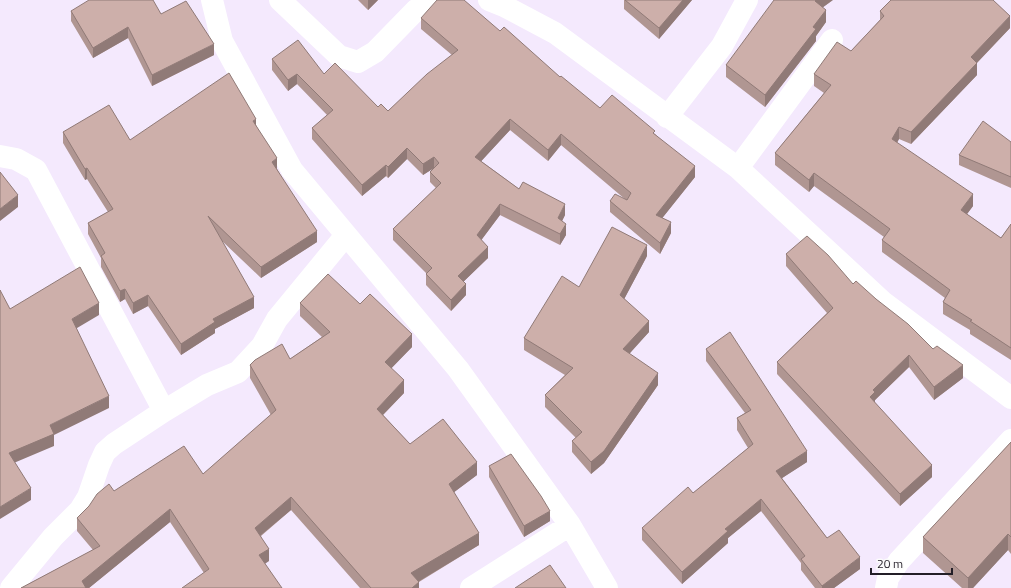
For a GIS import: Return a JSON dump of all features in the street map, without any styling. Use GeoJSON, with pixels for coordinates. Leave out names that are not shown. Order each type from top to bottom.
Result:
{"type":"FeatureCollection","features":[{"type":"Feature","properties":{"kind":"street"},"geometry":{"type":"LineString","coordinates":[[212,0],[222,41],[292,170],[458,369],[570,525],[607,588]]}},
{"type":"Feature","properties":{"kind":"street"},"geometry":{"type":"LineString","coordinates":[[280,0],[339,56],[358,62],[374,52],[416,10],[431,0]]}},
{"type":"Feature","properties":{"kind":"street"},"geometry":{"type":"LineString","coordinates":[[489,0],[504,6],[555,33],[738,168],[883,302],[1011,398]]}},
{"type":"Feature","properties":{"kind":"street"},"geometry":{"type":"LineString","coordinates":[[667,117],[722,46],[746,0]]}},
{"type":"Feature","properties":{"kind":"street"},"geometry":{"type":"LineString","coordinates":[[738,168],[832,40]]}},
{"type":"Feature","properties":{"kind":"street"},"geometry":{"type":"LineString","coordinates":[[0,156],[16,158],[36,170],[164,411]]}},
{"type":"Feature","properties":{"kind":"street"},"geometry":{"type":"LineString","coordinates":[[11,588],[53,536],[80,510],[88,497],[105,452],[114,444],[164,411],[207,386],[238,372],[262,346],[277,319],[346,235]]}},
{"type":"Feature","properties":{"kind":"street"},"geometry":{"type":"LineString","coordinates":[[889,585],[899,561],[1011,440]]}},
{"type":"Feature","properties":{"kind":"street"},"geometry":{"type":"LineString","coordinates":[[471,588],[570,525]]}},
{"type":"Feature","properties":{"kind":"building"},"geometry":{"type":"Polygon","coordinates":[[[89,0],[153,0],[161,14],[186,1],[214,44],[152,75],[128,27],[93,48],[71,11],[89,0]]]}},
{"type":"Feature","properties":{"kind":"building"},"geometry":{"type":"Polygon","coordinates":[[[437,0],[464,0],[500,31],[504,27],[560,77],[561,76],[600,108],[612,95],[655,131],[653,133],[695,166],[656,215],[671,222],[660,243],[610,201],[615,194],[627,200],[631,193],[561,134],[548,150],[510,119],[475,157],[519,189],[523,182],[565,204],[558,218],[566,224],[560,234],[500,204],[477,235],[488,247],[458,276],[466,284],[451,300],[426,274],[432,268],[393,229],[441,183],[430,172],[439,163],[434,157],[423,164],[407,148],[388,167],[386,165],[362,185],[312,128],[333,110],[297,74],[288,80],[272,59],[298,40],[324,74],[335,63],[378,107],[381,104],[388,111],[427,74],[458,50],[421,18],[437,0]]]}},
{"type":"Feature","properties":{"kind":"building"},"geometry":{"type":"Polygon","coordinates":[[[625,0],[683,0],[659,28],[625,0]]]}},
{"type":"Feature","properties":{"kind":"building"},"geometry":{"type":"Polygon","coordinates":[[[774,0],[816,0],[815,1],[826,10],[813,27],[816,29],[765,95],[726,65],[774,0]]]}},
{"type":"Feature","properties":{"kind":"building"},"geometry":{"type":"Polygon","coordinates":[[[891,0],[993,0],[1010,16],[971,57],[977,63],[911,132],[899,127],[892,139],[973,194],[961,210],[1001,238],[1011,224],[1011,348],[970,321],[972,320],[943,302],[950,290],[882,240],[890,229],[814,173],[809,180],[775,153],[831,85],[814,74],[837,42],[851,51],[884,16],[880,11],[891,0]]]}},
{"type":"Feature","properties":{"kind":"building"},"geometry":{"type":"Polygon","coordinates":[[[229,73],[256,119],[253,121],[277,158],[272,162],[317,231],[261,267],[208,216],[254,297],[213,319],[215,322],[181,344],[148,295],[133,303],[125,289],[120,291],[101,256],[105,253],[88,223],[113,209],[87,168],[85,169],[63,132],[109,105],[130,140],[229,73]]]}},
{"type":"Feature","properties":{"kind":"building"},"geometry":{"type":"Polygon","coordinates":[[[983,121],[1011,142],[1011,177],[959,155],[983,121]]]}},
{"type":"Feature","properties":{"kind":"building"},"geometry":{"type":"Polygon","coordinates":[[[0,172],[18,195],[0,209],[0,172]]]}},
{"type":"Feature","properties":{"kind":"building"},"geometry":{"type":"Polygon","coordinates":[[[612,227],[647,245],[620,295],[649,321],[623,349],[658,373],[604,451],[591,462],[572,441],[582,432],[545,395],[573,368],[524,338],[562,276],[579,287],[612,227]]]}},
{"type":"Feature","properties":{"kind":"building"},"geometry":{"type":"Polygon","coordinates":[[[807,236],[828,255],[853,284],[856,281],[908,324],[933,349],[937,346],[963,365],[934,387],[909,355],[873,390],[875,392],[870,397],[932,465],[900,494],[777,362],[833,308],[786,254],[807,236]]]}},
{"type":"Feature","properties":{"kind":"building"},"geometry":{"type":"Polygon","coordinates":[[[80,267],[99,303],[72,319],[109,396],[50,425],[54,434],[9,453],[31,488],[0,507],[0,290],[10,309],[80,267]]]}},
{"type":"Feature","properties":{"kind":"building"},"geometry":{"type":"Polygon","coordinates":[[[328,274],[360,304],[370,294],[412,334],[385,362],[404,380],[377,409],[410,444],[443,419],[477,462],[449,484],[479,533],[411,573],[419,582],[412,588],[371,588],[291,497],[255,528],[269,549],[259,555],[282,588],[182,588],[209,569],[170,509],[82,581],[86,588],[21,588],[100,546],[77,518],[89,506],[97,494],[109,484],[114,491],[184,446],[203,474],[276,410],[250,365],[255,360],[282,344],[290,359],[330,332],[300,303],[328,274]]]}},
{"type":"Feature","properties":{"kind":"building"},"geometry":{"type":"Polygon","coordinates":[[[730,332],[807,451],[776,471],[827,538],[839,530],[860,557],[822,586],[801,559],[805,556],[761,499],[725,529],[728,531],[682,572],[642,528],[688,487],[693,493],[753,444],[737,418],[751,410],[706,349],[730,332]]]}},
{"type":"Feature","properties":{"kind":"building"},"geometry":{"type":"Polygon","coordinates":[[[1011,442],[1011,537],[1008,534],[968,578],[923,537],[1011,442]]]}},
{"type":"Feature","properties":{"kind":"building"},"geometry":{"type":"Polygon","coordinates":[[[511,454],[550,511],[524,526],[489,466],[511,454]]]}},
{"type":"Feature","properties":{"kind":"building"},"geometry":{"type":"Polygon","coordinates":[[[550,565],[566,588],[515,588],[550,565]]]}}]}
